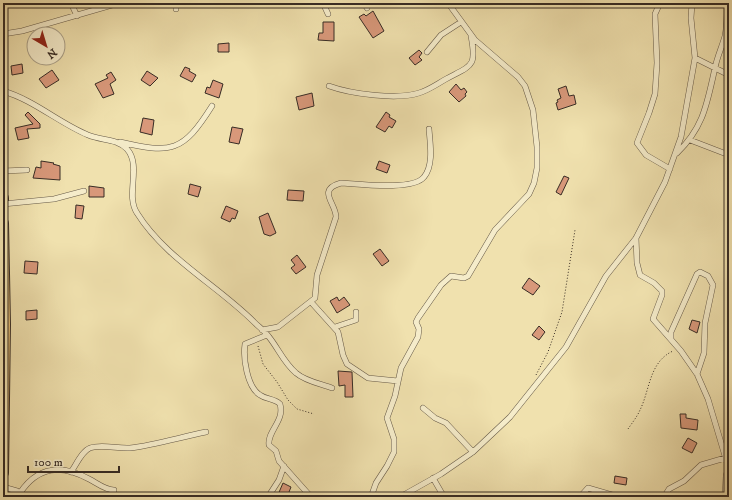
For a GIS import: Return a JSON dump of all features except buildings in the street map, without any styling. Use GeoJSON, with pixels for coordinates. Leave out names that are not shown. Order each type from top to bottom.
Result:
{"type":"FeatureCollection","features":[{"type":"Feature","properties":{"kind":"highway"},"geometry":{"type":"LineString","coordinates":[[3,223],[3,473]]}},
{"type":"Feature","properties":{"kind":"street"},"geometry":{"type":"LineString","coordinates":[[71,3],[77,16]]}},
{"type":"Feature","properties":{"kind":"street"},"geometry":{"type":"LineString","coordinates":[[3,34],[22,31],[77,16],[111,4],[119,3]]}},
{"type":"Feature","properties":{"kind":"street"},"geometry":{"type":"LineString","coordinates":[[323,3],[328,14]]}},
{"type":"Feature","properties":{"kind":"street"},"geometry":{"type":"LineString","coordinates":[[370,497],[376,483],[394,452],[394,439],[387,418],[401,368],[418,337],[419,329],[416,322],[418,318],[442,285],[451,276],[464,278],[468,276],[494,230],[526,198],[534,183],[537,168],[537,147],[530,98],[525,86],[518,76],[483,48],[471,35],[448,3]]}},
{"type":"Feature","properties":{"kind":"street"},"geometry":{"type":"LineString","coordinates":[[660,3],[654,19],[657,64],[655,94],[649,113],[636,142],[646,155],[670,169]]}},
{"type":"Feature","properties":{"kind":"street"},"geometry":{"type":"LineString","coordinates":[[400,497],[473,452],[510,417],[574,335],[606,276],[636,238],[670,169],[676,154],[685,118],[695,58],[691,18],[692,3]]}},
{"type":"Feature","properties":{"kind":"street"},"geometry":{"type":"LineString","coordinates":[[676,154],[690,140],[697,129],[707,104],[715,67],[724,36],[727,5]]}},
{"type":"Feature","properties":{"kind":"street"},"geometry":{"type":"LineString","coordinates":[[427,52],[441,35],[461,22]]}},
{"type":"Feature","properties":{"kind":"street"},"geometry":{"type":"LineString","coordinates":[[329,86],[340,90],[392,97],[419,93],[438,85],[471,64],[475,56],[471,35]]}},
{"type":"Feature","properties":{"kind":"street"},"geometry":{"type":"LineString","coordinates":[[695,58],[729,75]]}},
{"type":"Feature","properties":{"kind":"street"},"geometry":{"type":"LineString","coordinates":[[3,91],[34,104],[75,130],[91,137],[150,148],[164,149],[175,147],[192,135],[212,106]]}},
{"type":"Feature","properties":{"kind":"street"},"geometry":{"type":"LineString","coordinates":[[262,330],[278,327],[311,302],[316,295],[317,275],[335,222],[336,212],[328,197],[330,190],[334,185],[341,183],[406,186],[418,181],[424,177],[429,164],[429,129]]}},
{"type":"Feature","properties":{"kind":"street"},"geometry":{"type":"LineString","coordinates":[[690,140],[729,155]]}},
{"type":"Feature","properties":{"kind":"street"},"geometry":{"type":"LineString","coordinates":[[118,142],[131,156],[132,197],[136,212],[156,238],[262,330],[295,372],[303,378],[332,388]]}},
{"type":"Feature","properties":{"kind":"street"},"geometry":{"type":"LineString","coordinates":[[3,171],[27,170]]}},
{"type":"Feature","properties":{"kind":"street"},"geometry":{"type":"LineString","coordinates":[[3,201],[45,200],[84,191]]}},
{"type":"Feature","properties":{"kind":"street"},"geometry":{"type":"LineString","coordinates":[[636,238],[637,263],[640,275],[654,283],[662,291],[662,296],[653,319],[671,338],[697,374],[708,399],[725,458],[729,466],[725,497]]}},
{"type":"Feature","properties":{"kind":"street"},"geometry":{"type":"LineString","coordinates":[[671,338],[671,332],[697,274],[700,272],[704,273],[711,280],[712,289],[704,323],[704,352],[697,374]]}},
{"type":"Feature","properties":{"kind":"street"},"geometry":{"type":"LineString","coordinates":[[311,302],[338,332],[343,356],[347,364],[368,378],[398,381]]}},
{"type":"Feature","properties":{"kind":"street"},"geometry":{"type":"LineString","coordinates":[[335,327],[356,320],[356,312]]}},
{"type":"Feature","properties":{"kind":"street"},"geometry":{"type":"LineString","coordinates":[[267,335],[245,344],[248,374],[257,393],[265,397],[275,399],[280,404],[281,416],[268,441],[269,445],[276,451],[278,458],[284,466],[311,497]]}},
{"type":"Feature","properties":{"kind":"street"},"geometry":{"type":"LineString","coordinates":[[423,408],[435,418],[446,423],[473,452]]}},
{"type":"Feature","properties":{"kind":"street"},"geometry":{"type":"LineString","coordinates":[[71,472],[84,453],[89,449],[98,447],[117,449],[141,446],[206,432]]}},
{"type":"Feature","properties":{"kind":"street"},"geometry":{"type":"LineString","coordinates":[[664,497],[669,489],[684,480],[701,465],[725,458]]}},
{"type":"Feature","properties":{"kind":"street"},"geometry":{"type":"LineString","coordinates":[[268,497],[279,480],[284,466]]}},
{"type":"Feature","properties":{"kind":"street"},"geometry":{"type":"LineString","coordinates":[[20,493],[30,479],[46,470],[71,472],[88,478],[109,490],[114,490]]}},
{"type":"Feature","properties":{"kind":"street"},"geometry":{"type":"LineString","coordinates":[[433,478],[444,497]]}},
{"type":"Feature","properties":{"kind":"street"},"geometry":{"type":"LineString","coordinates":[[3,487],[20,493],[24,497]]}},
{"type":"Feature","properties":{"kind":"street"},"geometry":{"type":"LineString","coordinates":[[580,497],[588,488],[619,497]]}},
{"type":"Feature","properties":{"kind":"path"},"geometry":{"type":"LineString","coordinates":[[535,377],[548,352],[562,312],[575,230]]}},
{"type":"Feature","properties":{"kind":"path"},"geometry":{"type":"LineString","coordinates":[[258,339],[263,364],[277,382],[288,400],[297,409],[314,414]]}},
{"type":"Feature","properties":{"kind":"path"},"geometry":{"type":"LineString","coordinates":[[628,429],[640,410],[650,379],[656,367],[669,353],[681,351]]}}]}
